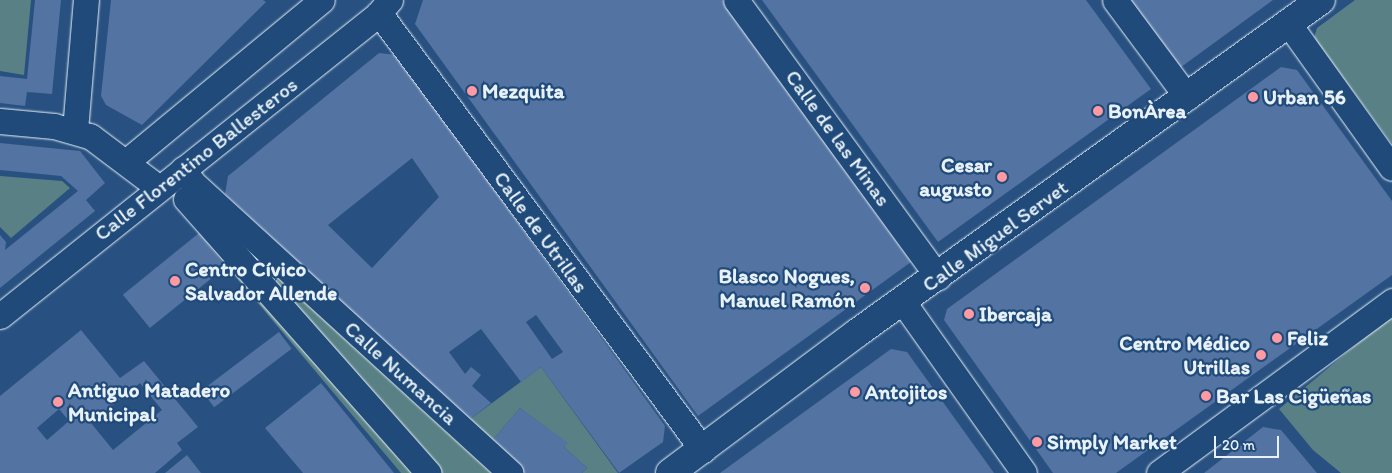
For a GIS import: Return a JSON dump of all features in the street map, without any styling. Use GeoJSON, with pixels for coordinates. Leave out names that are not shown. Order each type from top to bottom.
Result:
{"type":"FeatureCollection","features":[{"type":"Feature","properties":{"kind":"main road","name":"Calle Miguel Servet"},"geometry":{"type":"LineString","coordinates":[[670,473],[1186,96],[1321,0]]}},
{"type":"Feature","properties":{"kind":"street"},"geometry":{"type":"LineString","coordinates":[[75,130],[86,0]]}},
{"type":"Feature","properties":{"kind":"street","name":"Calle Florentino Ballesteros"},"geometry":{"type":"LineString","coordinates":[[126,162],[322,0]]}},
{"type":"Feature","properties":{"kind":"street","name":"Calle de las Minas"},"geometry":{"type":"LineString","coordinates":[[736,0],[938,277]]}},
{"type":"Feature","properties":{"kind":"street"},"geometry":{"type":"LineString","coordinates":[[1115,0],[1186,96]]}},
{"type":"Feature","properties":{"kind":"street","name":"Calle Florentino Ballesteros"},"geometry":{"type":"LineString","coordinates":[[0,316],[384,7]]}},
{"type":"Feature","properties":{"kind":"street","name":"Calle de Utrillas"},"geometry":{"type":"LineString","coordinates":[[384,7],[703,450]]}},
{"type":"Feature","properties":{"kind":"street"},"geometry":{"type":"LineString","coordinates":[[1288,23],[1392,168]]}},
{"type":"Feature","properties":{"kind":"street"},"geometry":{"type":"LineString","coordinates":[[0,121],[75,130],[126,162],[159,188]]}},
{"type":"Feature","properties":{"kind":"street","name":"Calle Numancia"},"geometry":{"type":"LineString","coordinates":[[184,169],[193,183],[511,473]]}},
{"type":"Feature","properties":{"kind":"street"},"geometry":{"type":"LineString","coordinates":[[186,199],[428,473]]}},
{"type":"Feature","properties":{"kind":"street"},"geometry":{"type":"LineString","coordinates":[[1166,470],[1392,301]]}},
{"type":"Feature","properties":{"kind":"street"},"geometry":{"type":"LineString","coordinates":[[903,302],[1024,473]]}},
{"type":"Feature","properties":{"kind":"green space"},"geometry":{"type":"Polygon","coordinates":[[[0,0],[31,0],[24,75],[0,71],[0,0]]]}},
{"type":"Feature","properties":{"kind":"green space"},"geometry":{"type":"Polygon","coordinates":[[[1355,0],[1392,0],[1392,144],[1314,38],[1317,28],[1355,0]]]}},
{"type":"Feature","properties":{"kind":"green space"},"geometry":{"type":"Polygon","coordinates":[[[0,176],[62,181],[70,188],[11,238],[0,227],[0,176]]]}},
{"type":"Feature","properties":{"kind":"green space"},"geometry":{"type":"Polygon","coordinates":[[[205,211],[491,473],[401,473],[199,233],[190,220],[205,211]]]}},
{"type":"Feature","properties":{"kind":"green space"},"geometry":{"type":"Polygon","coordinates":[[[1392,315],[1392,473],[1341,473],[1313,450],[1279,409],[1392,315]]]}},
{"type":"Feature","properties":{"kind":"green space"},"geometry":{"type":"Polygon","coordinates":[[[541,367],[618,473],[582,473],[587,468],[564,447],[567,443],[520,408],[492,441],[469,420],[541,367]]]}},
{"type":"Feature","properties":{"kind":"building"},"geometry":{"type":"Polygon","coordinates":[[[35,0],[61,0],[52,94],[27,92],[25,106],[0,103],[0,76],[27,79],[35,0]]]}},
{"type":"Feature","properties":{"kind":"building"},"geometry":{"type":"Polygon","coordinates":[[[111,0],[263,0],[266,2],[142,125],[106,105],[101,96],[111,0]]]}},
{"type":"Feature","properties":{"kind":"building"},"geometry":{"type":"Polygon","coordinates":[[[423,0],[722,0],[911,262],[698,416],[415,24],[423,0]]]}},
{"type":"Feature","properties":{"kind":"building"},"geometry":{"type":"Polygon","coordinates":[[[762,0],[1086,0],[1151,89],[938,242],[762,0]]]}},
{"type":"Feature","properties":{"kind":"building"},"geometry":{"type":"Polygon","coordinates":[[[1127,0],[1273,0],[1177,70],[1127,0]]]}},
{"type":"Feature","properties":{"kind":"building"},"geometry":{"type":"Polygon","coordinates":[[[379,53],[397,55],[665,426],[663,442],[619,473],[541,367],[521,382],[481,329],[449,352],[465,374],[471,367],[481,375],[472,386],[491,403],[469,420],[225,194],[228,176],[379,53]],[[412,158],[328,225],[372,268],[439,197],[412,158]],[[536,315],[526,322],[552,359],[563,352],[536,315]]]}},
{"type":"Feature","properties":{"kind":"building"},"geometry":{"type":"Polygon","coordinates":[[[1281,67],[1297,70],[1392,201],[1392,275],[1116,473],[1053,473],[944,320],[947,309],[1281,67]]]}},
{"type":"Feature","properties":{"kind":"building"},"geometry":{"type":"Polygon","coordinates":[[[0,143],[80,151],[105,183],[86,200],[95,211],[0,288],[0,235],[6,242],[5,250],[78,191],[61,176],[0,170],[0,143]]]}},
{"type":"Feature","properties":{"kind":"building","name":"Antiguo Matadero Municipal"},"geometry":{"type":"Polygon","coordinates":[[[199,233],[226,266],[150,328],[123,295],[199,233]]]}},
{"type":"Feature","properties":{"kind":"building","name":"Antiguo Matadero Municipal"},"geometry":{"type":"Polygon","coordinates":[[[81,330],[120,378],[144,361],[198,427],[177,443],[182,450],[155,473],[0,473],[0,396],[81,330]],[[140,383],[91,423],[113,450],[162,410],[140,383]],[[59,409],[37,428],[47,440],[69,421],[59,409]]]}},
{"type":"Feature","properties":{"kind":"building","name":"Antiguo Matadero Municipal"},"geometry":{"type":"Polygon","coordinates":[[[279,332],[292,349],[214,407],[202,390],[279,332]]]}},
{"type":"Feature","properties":{"kind":"building"},"geometry":{"type":"Polygon","coordinates":[[[891,349],[907,352],[994,473],[720,473],[891,349]]]}},
{"type":"Feature","properties":{"kind":"building","name":"Antiguo Matadero Municipal"},"geometry":{"type":"Polygon","coordinates":[[[321,383],[394,473],[303,473],[265,428],[321,383]]]}},
{"type":"Feature","properties":{"kind":"building"},"geometry":{"type":"Polygon","coordinates":[[[520,408],[568,443],[564,447],[587,468],[582,473],[525,473],[492,441],[520,408]]]}},
{"type":"Feature","properties":{"kind":"building"},"geometry":{"type":"Polygon","coordinates":[[[1263,427],[1281,430],[1317,473],[1204,473],[1263,427]]]}},
{"type":"Feature","properties":{"kind":"building","name":"Antiguo Matadero Municipal"},"geometry":{"type":"Polygon","coordinates":[[[187,455],[201,473],[165,473],[187,455]]]}},
{"type":"Feature","properties":{"kind":"place","name":"Mezquita"},"geometry":{"type":"Point","coordinates":[472,91]}},
{"type":"Feature","properties":{"kind":"place","name":"Urban 56"},"geometry":{"type":"Point","coordinates":[1253,97]}},
{"type":"Feature","properties":{"kind":"place","name":"BonÀrea"},"geometry":{"type":"Point","coordinates":[1098,111]}},
{"type":"Feature","properties":{"kind":"place","name":"Cesar augusto"},"geometry":{"type":"Point","coordinates":[1002,177]}},
{"type":"Feature","properties":{"kind":"place","name":"Centro Cívico Salvador Allende"},"geometry":{"type":"Point","coordinates":[175,281]}},
{"type":"Feature","properties":{"kind":"place","name":"Blasco Nogues, Manuel Ramón"},"geometry":{"type":"Point","coordinates":[865,288]}},
{"type":"Feature","properties":{"kind":"place","name":"Ibercaja"},"geometry":{"type":"Point","coordinates":[969,314]}},
{"type":"Feature","properties":{"kind":"place","name":"Feliz"},"geometry":{"type":"Point","coordinates":[1277,338]}},
{"type":"Feature","properties":{"kind":"place","name":"Centro Médico Utrillas"},"geometry":{"type":"Point","coordinates":[1261,355]}},
{"type":"Feature","properties":{"kind":"place","name":"Antojitos"},"geometry":{"type":"Point","coordinates":[855,392]}},
{"type":"Feature","properties":{"kind":"place","name":"Bar Las Cigüeñas"},"geometry":{"type":"Point","coordinates":[1206,396]}},
{"type":"Feature","properties":{"kind":"place","name":"Antiguo Matadero Municipal"},"geometry":{"type":"Point","coordinates":[58,402]}},
{"type":"Feature","properties":{"kind":"place","name":"Simply Market"},"geometry":{"type":"Point","coordinates":[1037,442]}}]}
